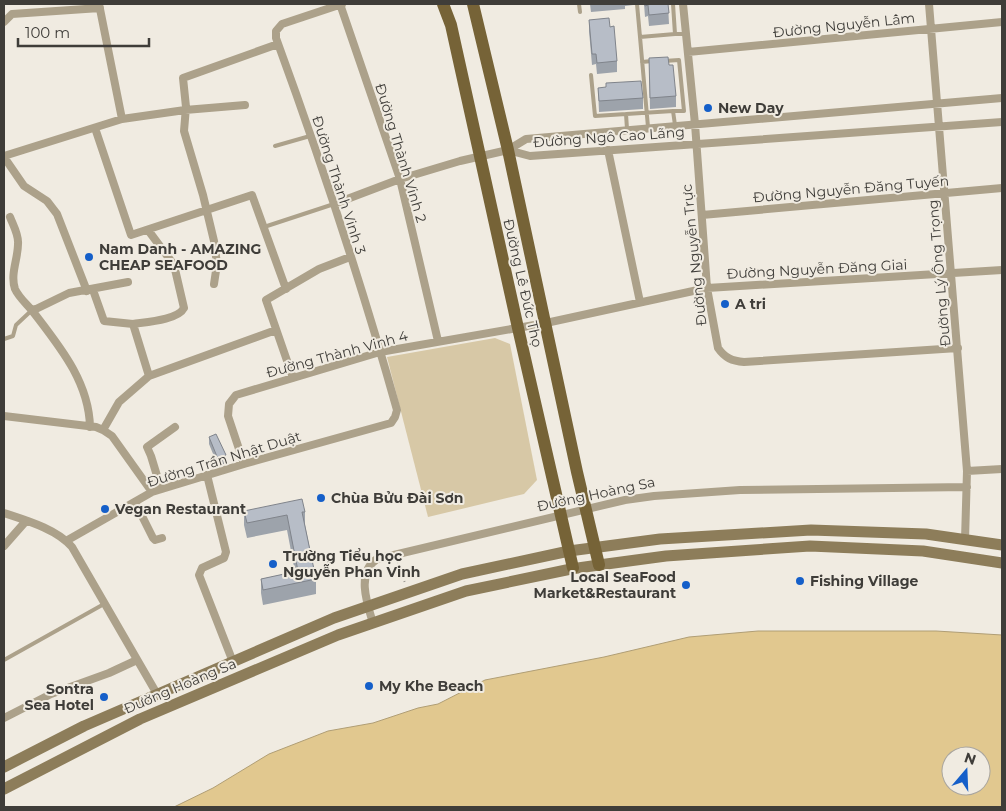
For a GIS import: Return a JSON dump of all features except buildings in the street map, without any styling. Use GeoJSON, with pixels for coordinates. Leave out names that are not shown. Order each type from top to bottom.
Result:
{"type":"FeatureCollection","features":[{"type":"Feature","properties":{"kind":"main road","name":"Đường Lê Đức Thọ"},"geometry":{"type":"LineString","coordinates":[[443,4],[451,25],[479,156],[574,568]]}},
{"type":"Feature","properties":{"kind":"main road","name":"Đường Lê Đức Thọ"},"geometry":{"type":"LineString","coordinates":[[473,4],[508,150],[599,565]]}},
{"type":"Feature","properties":{"kind":"main road","name":"Đường Hoàng Sa"},"geometry":{"type":"LineString","coordinates":[[4,767],[84,726],[334,618],[462,574],[569,551],[660,539],[811,530],[926,534],[1002,545]]}},
{"type":"Feature","properties":{"kind":"main road"},"geometry":{"type":"LineString","coordinates":[[965,540],[965,557]]}},
{"type":"Feature","properties":{"kind":"main road","name":"Đường Hoàng Sa"},"geometry":{"type":"LineString","coordinates":[[4,789],[90,743],[164,708],[338,634],[466,591],[574,568],[666,556],[810,546],[923,551],[1002,562]]}},
{"type":"Feature","properties":{"kind":"main road"},"geometry":{"type":"LineString","coordinates":[[157,694],[164,708]]}},
{"type":"Feature","properties":{"kind":"street"},"geometry":{"type":"LineString","coordinates":[[214,284],[216,259],[203,195],[184,132],[186,110],[183,78],[278,44],[276,31],[282,24],[341,4]]}},
{"type":"Feature","properties":{"kind":"street","name":"Đường Thành Vinh 2"},"geometry":{"type":"LineString","coordinates":[[341,4],[400,179],[438,341]]}},
{"type":"Feature","properties":{"kind":"street","name":"Đường Nguyễn Trực"},"geometry":{"type":"LineString","coordinates":[[683,4],[697,144],[707,288],[718,348],[722,354],[736,362],[958,348]]}},
{"type":"Feature","properties":{"kind":"street","name":"Đường Lý Ông Trọng"},"geometry":{"type":"LineString","coordinates":[[928,4],[932,28],[938,127],[967,471],[965,540]]}},
{"type":"Feature","properties":{"kind":"street"},"geometry":{"type":"LineString","coordinates":[[4,22],[12,14],[99,6],[122,119]]}},
{"type":"Feature","properties":{"kind":"street","name":"Đường Nguyễn Lâm"},"geometry":{"type":"LineString","coordinates":[[688,52],[1002,22]]}},
{"type":"Feature","properties":{"kind":"street","name":"Đường Thành Vinh 3"},"geometry":{"type":"LineString","coordinates":[[278,44],[334,204],[397,410],[395,418]]}},
{"type":"Feature","properties":{"kind":"street","name":"Đường Ngô Cao Lãng"},"geometry":{"type":"LineString","coordinates":[[508,150],[526,139],[1002,98]]}},
{"type":"Feature","properties":{"kind":"street"},"geometry":{"type":"LineString","coordinates":[[148,230],[174,265],[184,308],[179,314],[161,320],[133,324],[104,321],[56,214],[47,201],[24,186],[4,156],[122,119],[186,110],[245,105]]}},
{"type":"Feature","properties":{"kind":"street","name":"Đường Ngô Cao Lãng"},"geometry":{"type":"LineString","coordinates":[[508,150],[530,156],[1002,122]]}},
{"type":"Feature","properties":{"kind":"street"},"geometry":{"type":"LineString","coordinates":[[95,128],[131,235],[252,195],[286,289]]}},
{"type":"Feature","properties":{"kind":"street"},"geometry":{"type":"LineString","coordinates":[[334,204],[400,179],[479,156],[508,150]]}},
{"type":"Feature","properties":{"kind":"street"},"geometry":{"type":"LineString","coordinates":[[608,150],[640,302]]}},
{"type":"Feature","properties":{"kind":"street","name":"Đường Nguyễn Đăng Tuyến"},"geometry":{"type":"LineString","coordinates":[[702,215],[1002,188]]}},
{"type":"Feature","properties":{"kind":"street"},"geometry":{"type":"LineString","coordinates":[[10,217],[18,244],[14,286],[16,293],[32,310],[72,366],[88,406],[90,427]]}},
{"type":"Feature","properties":{"kind":"street"},"geometry":{"type":"LineString","coordinates":[[293,378],[266,300],[319,269],[350,257]]}},
{"type":"Feature","properties":{"kind":"street","name":"Đường Nguyễn Đăng Giai"},"geometry":{"type":"LineString","coordinates":[[518,328],[707,288],[1002,270]]}},
{"type":"Feature","properties":{"kind":"street"},"geometry":{"type":"LineString","coordinates":[[32,310],[36,310],[69,293],[128,282]]}},
{"type":"Feature","properties":{"kind":"street"},"geometry":{"type":"LineString","coordinates":[[133,324],[149,376]]}},
{"type":"Feature","properties":{"kind":"street","name":"Đường Thành Vinh 4"},"geometry":{"type":"LineString","coordinates":[[244,464],[227,409],[231,400],[236,395],[380,352],[518,328]]}},
{"type":"Feature","properties":{"kind":"street"},"geometry":{"type":"LineString","coordinates":[[103,430],[119,402],[149,376],[276,330]]}},
{"type":"Feature","properties":{"kind":"street"},"geometry":{"type":"LineString","coordinates":[[4,416],[103,430],[112,436],[152,492]]}},
{"type":"Feature","properties":{"kind":"street","name":"Đường Trần Nhật Duật"},"geometry":{"type":"LineString","coordinates":[[66,541],[152,492],[391,423],[395,418]]}},
{"type":"Feature","properties":{"kind":"street"},"geometry":{"type":"LineString","coordinates":[[161,489],[152,456],[146,447],[175,427]]}},
{"type":"Feature","properties":{"kind":"street"},"geometry":{"type":"LineString","coordinates":[[967,471],[1002,469]]}},
{"type":"Feature","properties":{"kind":"street"},"geometry":{"type":"LineString","coordinates":[[207,475],[226,552],[224,558],[202,568],[199,575],[232,662]]}},
{"type":"Feature","properties":{"kind":"street","name":"Đường Hoàng Sa"},"geometry":{"type":"LineString","coordinates":[[373,623],[368,606],[365,578],[368,567],[377,559],[625,500],[716,491],[967,486]]}},
{"type":"Feature","properties":{"kind":"street"},"geometry":{"type":"LineString","coordinates":[[135,502],[153,538],[155,540],[162,538]]}},
{"type":"Feature","properties":{"kind":"street"},"geometry":{"type":"LineString","coordinates":[[4,513],[38,525],[72,546],[157,694]]}},
{"type":"Feature","properties":{"kind":"street"},"geometry":{"type":"LineString","coordinates":[[4,546],[26,520]]}},
{"type":"Feature","properties":{"kind":"street"},"geometry":{"type":"LineString","coordinates":[[4,718],[51,694],[101,676],[137,660]]}},
{"type":"Feature","properties":{"kind":"lane"},"geometry":{"type":"LineString","coordinates":[[579,4],[580,12]]}},
{"type":"Feature","properties":{"kind":"lane"},"geometry":{"type":"LineString","coordinates":[[637,4],[648,127]]}},
{"type":"Feature","properties":{"kind":"lane"},"geometry":{"type":"LineString","coordinates":[[673,4],[675,34]]}},
{"type":"Feature","properties":{"kind":"lane"},"geometry":{"type":"LineString","coordinates":[[640,37],[686,34]]}},
{"type":"Feature","properties":{"kind":"lane"},"geometry":{"type":"LineString","coordinates":[[591,75],[595,116],[684,111],[680,60],[642,62]]}},
{"type":"Feature","properties":{"kind":"lane"},"geometry":{"type":"LineString","coordinates":[[681,75],[690,75]]}},
{"type":"Feature","properties":{"kind":"lane"},"geometry":{"type":"LineString","coordinates":[[674,111],[675,125]]}},
{"type":"Feature","properties":{"kind":"lane"},"geometry":{"type":"LineString","coordinates":[[626,114],[627,129]]}},
{"type":"Feature","properties":{"kind":"lane"},"geometry":{"type":"LineString","coordinates":[[275,146],[310,136]]}},
{"type":"Feature","properties":{"kind":"lane"},"geometry":{"type":"LineString","coordinates":[[264,227],[334,204]]}},
{"type":"Feature","properties":{"kind":"lane"},"geometry":{"type":"LineString","coordinates":[[4,339],[13,336],[16,325],[32,310]]}},
{"type":"Feature","properties":{"kind":"lane"},"geometry":{"type":"LineString","coordinates":[[4,660],[104,604]]}},
{"type":"Feature","properties":{"kind":"path"},"geometry":{"type":"LineString","coordinates":[[396,554],[408,593]]}},
{"type":"Feature","properties":{"kind":"shaded area"},"geometry":{"type":"Polygon","coordinates":[[[495,338],[510,344],[537,480],[524,494],[428,517],[387,357],[495,338]]]}},
{"type":"Feature","properties":{"kind":"shaded area"},"geometry":{"type":"Polygon","coordinates":[[[758,631],[936,631],[1002,635],[1002,807],[174,807],[213,788],[269,754],[328,731],[373,723],[418,708],[438,704],[485,680],[604,657],[689,637],[758,631]]]}},
{"type":"Feature","properties":{"kind":"place","name":"New Day"},"geometry":{"type":"Point","coordinates":[708,108]}},
{"type":"Feature","properties":{"kind":"place","name":"Nam Danh - AMAZING CHEAP SEAFOOD"},"geometry":{"type":"Point","coordinates":[89,257]}},
{"type":"Feature","properties":{"kind":"place","name":"A tri"},"geometry":{"type":"Point","coordinates":[725,304]}},
{"type":"Feature","properties":{"kind":"place","name":"Chùa Bửu Đài Sơn"},"geometry":{"type":"Point","coordinates":[321,498]}},
{"type":"Feature","properties":{"kind":"place","name":"Vegan Restaurant"},"geometry":{"type":"Point","coordinates":[105,509]}},
{"type":"Feature","properties":{"kind":"place","name":"Trường Tiểu học Nguyễn Phan Vinh"},"geometry":{"type":"Point","coordinates":[273,564]}},
{"type":"Feature","properties":{"kind":"place","name":"Fishing Village"},"geometry":{"type":"Point","coordinates":[800,581]}},
{"type":"Feature","properties":{"kind":"place","name":"Local SeaFood Market&Restaurant"},"geometry":{"type":"Point","coordinates":[686,585]}},
{"type":"Feature","properties":{"kind":"place","name":"My Khe Beach"},"geometry":{"type":"Point","coordinates":[369,686]}},
{"type":"Feature","properties":{"kind":"place","name":"Sontra Sea Hotel"},"geometry":{"type":"Point","coordinates":[104,697]}}]}
